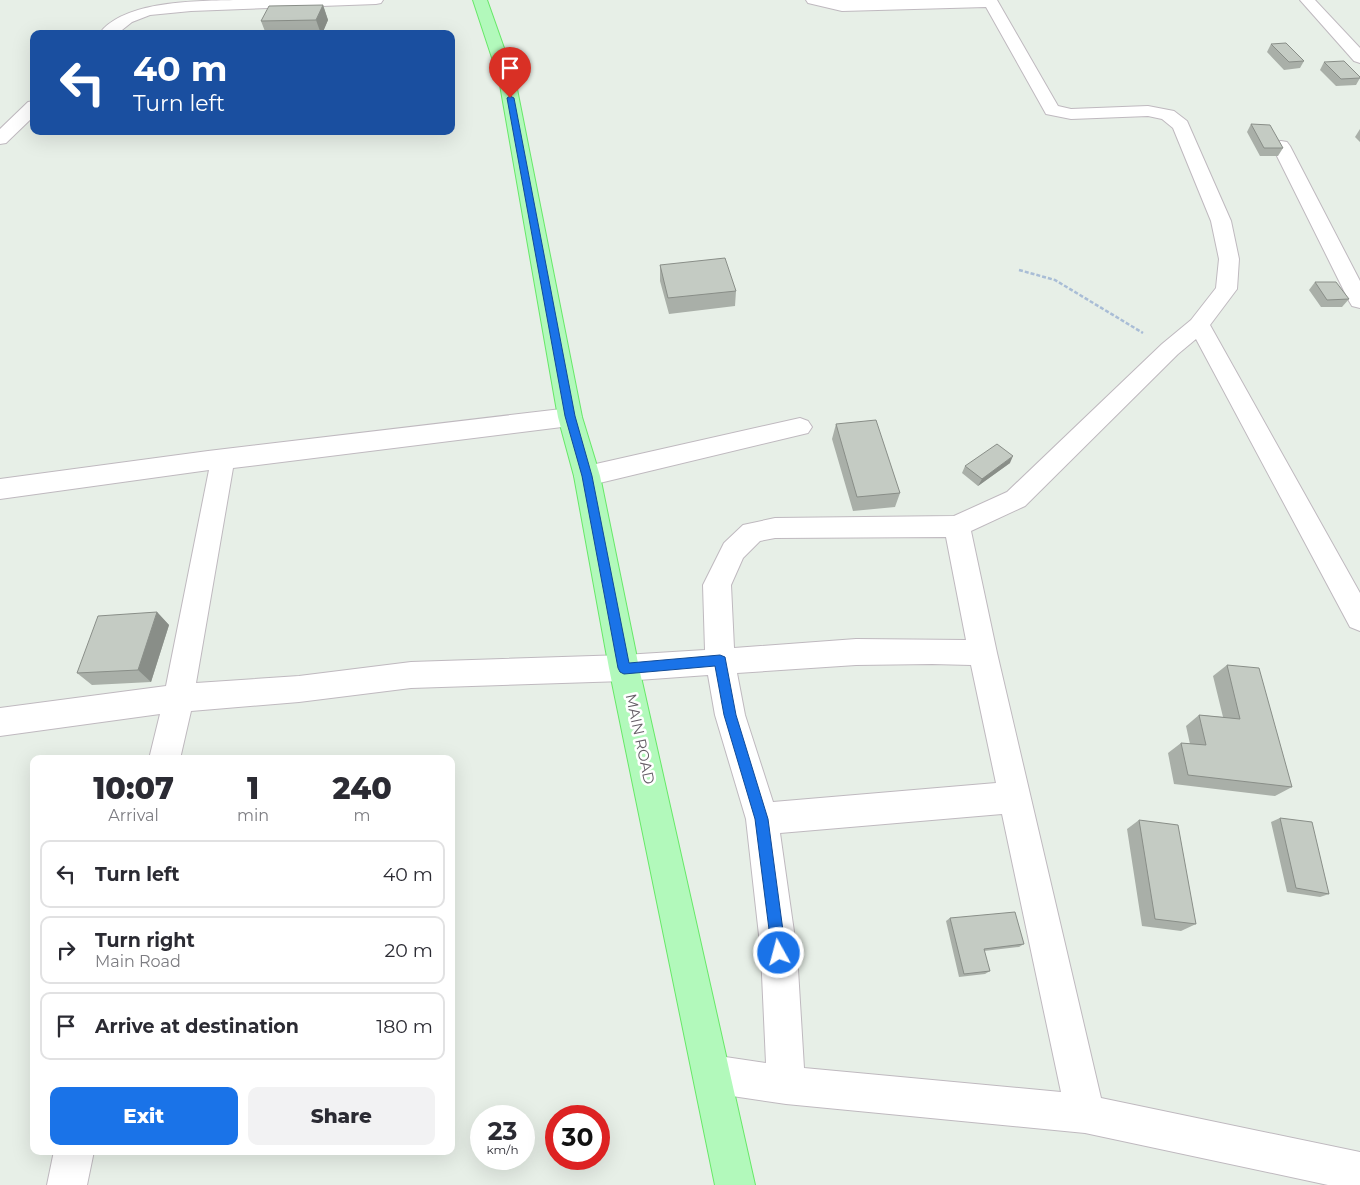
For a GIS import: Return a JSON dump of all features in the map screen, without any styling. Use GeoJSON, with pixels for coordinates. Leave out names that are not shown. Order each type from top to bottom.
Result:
{"type":"FeatureCollection","features":[{"type":"Feature","properties":{"kind":"main road","name":"MAIN ROAD"},"geometry":{"type":"LineString","coordinates":[[480,0],[507,79],[570,416],[587,476],[624,668],[735,1185]]}},
{"type":"Feature","properties":{"kind":"street"},"geometry":{"type":"LineString","coordinates":[[113,30],[127,19],[147,11],[191,6],[376,0]]}},
{"type":"Feature","properties":{"kind":"street"},"geometry":{"type":"LineString","coordinates":[[786,1085],[779,953],[762,819],[730,715],[720,661],[717,585],[733,551],[752,532],[775,528],[957,526],[1016,499],[1170,349],[1199,325],[1226,289],[1229,259],[1221,221],[1181,125],[1168,115],[1148,111],[1071,114],[1052,110],[990,1],[842,6],[813,0]]}},
{"type":"Feature","properties":{"kind":"street"},"geometry":{"type":"LineString","coordinates":[[1307,0],[1360,58]]}},
{"type":"Feature","properties":{"kind":"street"},"geometry":{"type":"LineString","coordinates":[[0,139],[30,110]]}},
{"type":"Feature","properties":{"kind":"street"},"geometry":{"type":"LineString","coordinates":[[1281,146],[1360,301]]}},
{"type":"Feature","properties":{"kind":"street"},"geometry":{"type":"LineString","coordinates":[[1199,325],[1360,619]]}},
{"type":"Feature","properties":{"kind":"street"},"geometry":{"type":"LineString","coordinates":[[0,489],[208,460],[570,416]]}},
{"type":"Feature","properties":{"kind":"street"},"geometry":{"type":"LineString","coordinates":[[587,476],[800,427]]}},
{"type":"Feature","properties":{"kind":"street"},"geometry":{"type":"LineString","coordinates":[[165,755],[179,698],[221,470],[219,460]]}},
{"type":"Feature","properties":{"kind":"street"},"geometry":{"type":"LineString","coordinates":[[957,526],[983,653],[1085,1114]]}},
{"type":"Feature","properties":{"kind":"street"},"geometry":{"type":"LineString","coordinates":[[0,722],[179,698],[299,689],[411,675],[624,668],[856,652],[932,651],[983,653]]}},
{"type":"Feature","properties":{"kind":"street"},"geometry":{"type":"LineString","coordinates":[[762,819],[1015,797]]}},
{"type":"Feature","properties":{"kind":"street"},"geometry":{"type":"LineString","coordinates":[[712,1074],[786,1085],[1085,1114],[1360,1172]]}},
{"type":"Feature","properties":{"kind":"street"},"geometry":{"type":"LineString","coordinates":[[67,1185],[73,1155]]}},
{"type":"Feature","properties":{"kind":"path"},"geometry":{"type":"LineString","coordinates":[[1019,270],[1055,280],[1170,349]]}},
{"type":"Feature","properties":{"kind":"building"},"geometry":{"type":"Polygon","coordinates":[[[323,5],[316,20],[261,21],[269,6],[323,5]]]}},
{"type":"Feature","properties":{"kind":"building"},"geometry":{"type":"Polygon","coordinates":[[[1286,43],[1304,61],[1289,62],[1271,44],[1286,43]]]}},
{"type":"Feature","properties":{"kind":"building"},"geometry":{"type":"Polygon","coordinates":[[[1344,61],[1360,78],[1341,79],[1324,62],[1344,61]]]}},
{"type":"Feature","properties":{"kind":"building"},"geometry":{"type":"Polygon","coordinates":[[[1251,124],[1270,125],[1283,148],[1264,148],[1251,124]]]}},
{"type":"Feature","properties":{"kind":"building"},"geometry":{"type":"Polygon","coordinates":[[[725,258],[736,291],[668,298],[660,265],[725,258]]]}},
{"type":"Feature","properties":{"kind":"building"},"geometry":{"type":"Polygon","coordinates":[[[1315,282],[1336,282],[1349,299],[1327,300],[1315,282]]]}},
{"type":"Feature","properties":{"kind":"building"},"geometry":{"type":"Polygon","coordinates":[[[876,420],[900,493],[857,497],[836,424],[876,420]]]}},
{"type":"Feature","properties":{"kind":"building"},"geometry":{"type":"Polygon","coordinates":[[[997,444],[1013,456],[982,479],[965,466],[997,444]]]}},
{"type":"Feature","properties":{"kind":"building"},"geometry":{"type":"Polygon","coordinates":[[[157,612],[138,670],[77,673],[98,616],[157,612]]]}},
{"type":"Feature","properties":{"kind":"building"},"geometry":{"type":"Polygon","coordinates":[[[1227,665],[1259,668],[1292,787],[1188,775],[1181,743],[1206,745],[1199,715],[1240,719],[1227,665]]]}},
{"type":"Feature","properties":{"kind":"building"},"geometry":{"type":"Polygon","coordinates":[[[1280,818],[1312,822],[1329,894],[1296,888],[1280,818]]]}},
{"type":"Feature","properties":{"kind":"building"},"geometry":{"type":"Polygon","coordinates":[[[1139,820],[1178,825],[1196,924],[1155,919],[1139,820]]]}},
{"type":"Feature","properties":{"kind":"building"},"geometry":{"type":"Polygon","coordinates":[[[1015,912],[1024,944],[984,949],[990,971],[964,974],[950,918],[1015,912]]]}},
{"type":"Feature","properties":{"kind":"route"},"geometry":{"type":"LineString","coordinates":[[510,98],[570,416],[587,476],[624,668],[720,661],[730,715],[762,819],[779,953]]}}]}
